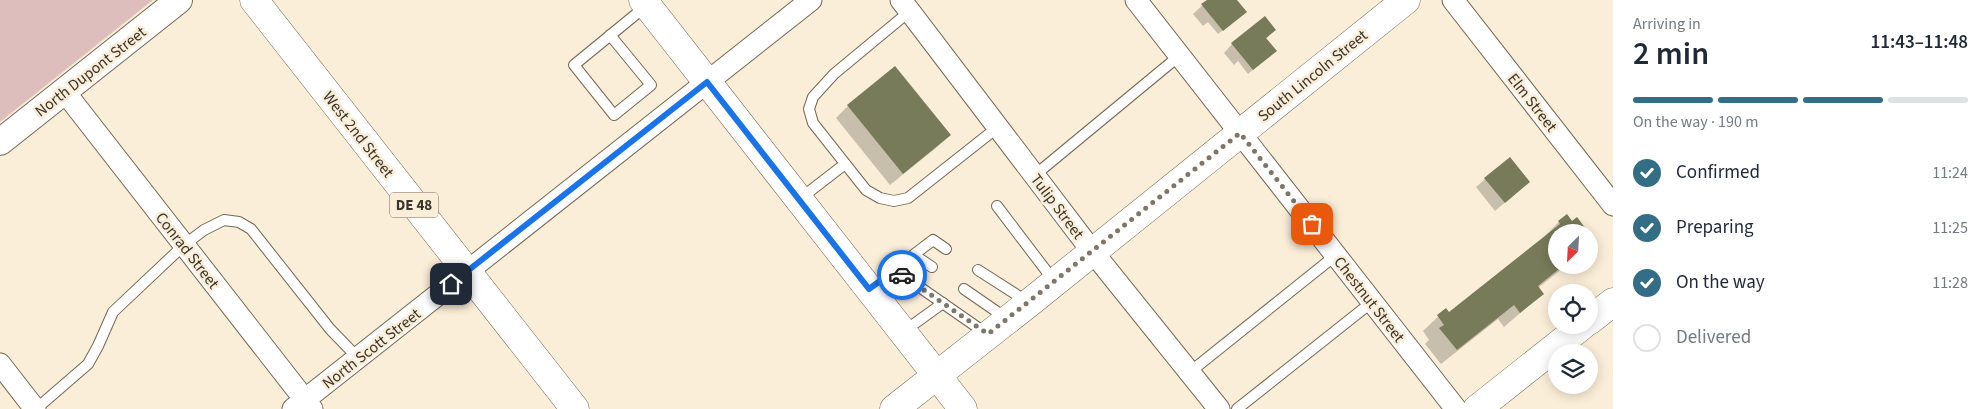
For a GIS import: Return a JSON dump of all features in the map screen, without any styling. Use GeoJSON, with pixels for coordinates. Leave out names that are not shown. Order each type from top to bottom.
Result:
{"type":"FeatureCollection","features":[{"type":"Feature","properties":{"kind":"main road","name":"West 2nd Street"},"geometry":{"type":"LineString","coordinates":[[254,0],[575,409]]}},
{"type":"Feature","properties":{"kind":"main road","name":"South Lincoln Street"},"geometry":{"type":"LineString","coordinates":[[894,409],[1406,0]]}},
{"type":"Feature","properties":{"kind":"main road"},"geometry":{"type":"LineString","coordinates":[[645,3],[963,409]]}},
{"type":"Feature","properties":{"kind":"main road"},"geometry":{"type":"LineString","coordinates":[[1598,314],[1613,302]]}},
{"type":"Feature","properties":{"kind":"main road"},"geometry":{"type":"LineString","coordinates":[[1477,409],[1572,334]]}},
{"type":"Feature","properties":{"kind":"street","name":"North Dupont Street"},"geometry":{"type":"LineString","coordinates":[[0,142],[179,0]]}},
{"type":"Feature","properties":{"kind":"street","name":"North Scott Street"},"geometry":{"type":"LineString","coordinates":[[304,406],[358,358],[811,0]]}},
{"type":"Feature","properties":{"kind":"street","name":"Chestnut Street"},"geometry":{"type":"LineString","coordinates":[[1136,0],[1456,409]]}},
{"type":"Feature","properties":{"kind":"street","name":"Elm Street"},"geometry":{"type":"LineString","coordinates":[[1453,0],[1613,205]]}},
{"type":"Feature","properties":{"kind":"street","name":"Tulip Street"},"geometry":{"type":"LineString","coordinates":[[906,6],[1092,251],[1219,409]]}},
{"type":"Feature","properties":{"kind":"street","name":"Conrad Street"},"geometry":{"type":"LineString","coordinates":[[64,91],[184,245],[304,406]]}},
{"type":"Feature","properties":{"kind":"street"},"geometry":{"type":"LineString","coordinates":[[0,364],[36,409]]}},
{"type":"Feature","properties":{"kind":"lane"},"geometry":{"type":"LineString","coordinates":[[610,36],[651,85],[614,115],[574,65],[610,36],[645,3]]}},
{"type":"Feature","properties":{"kind":"lane"},"geometry":{"type":"LineString","coordinates":[[906,6],[834,74],[813,97],[809,109],[813,123],[866,190],[880,198],[894,201],[908,198],[998,127]]}},
{"type":"Feature","properties":{"kind":"lane"},"geometry":{"type":"LineString","coordinates":[[1035,175],[1180,56]]}},
{"type":"Feature","properties":{"kind":"lane"},"geometry":{"type":"LineString","coordinates":[[799,200],[845,164]]}},
{"type":"Feature","properties":{"kind":"lane"},"geometry":{"type":"LineString","coordinates":[[997,206],[1054,282]]}},
{"type":"Feature","properties":{"kind":"lane"},"geometry":{"type":"LineString","coordinates":[[36,409],[88,364],[113,312],[184,245],[204,230],[224,220],[239,222],[251,229],[330,329],[358,358]]}},
{"type":"Feature","properties":{"kind":"lane"},"geometry":{"type":"LineString","coordinates":[[869,289],[933,240],[946,249]]}},
{"type":"Feature","properties":{"kind":"lane"},"geometry":{"type":"LineString","coordinates":[[914,255],[932,267]]}},
{"type":"Feature","properties":{"kind":"lane"},"geometry":{"type":"LineString","coordinates":[[1190,372],[1336,255]]}},
{"type":"Feature","properties":{"kind":"lane"},"geometry":{"type":"LineString","coordinates":[[895,270],[944,303],[997,327]]}},
{"type":"Feature","properties":{"kind":"lane"},"geometry":{"type":"LineString","coordinates":[[978,270],[1029,303]]}},
{"type":"Feature","properties":{"kind":"lane"},"geometry":{"type":"LineString","coordinates":[[964,289],[997,327]]}},
{"type":"Feature","properties":{"kind":"lane"},"geometry":{"type":"LineString","coordinates":[[1237,409],[1372,302]]}},
{"type":"Feature","properties":{"kind":"lane"},"geometry":{"type":"LineString","coordinates":[[903,332],[944,303]]}},
{"type":"Feature","properties":{"kind":"shaded area"},"geometry":{"type":"Polygon","coordinates":[[[0,0],[153,0],[0,122],[0,0]]]}},
{"type":"Feature","properties":{"kind":"building"},"geometry":{"type":"Polygon","coordinates":[[[1207,0],[1237,0],[1247,12],[1223,31],[1201,4],[1207,0]]]}},
{"type":"Feature","properties":{"kind":"building"},"geometry":{"type":"Polygon","coordinates":[[[1265,16],[1276,30],[1266,38],[1277,51],[1253,70],[1231,43],[1265,16]]]}},
{"type":"Feature","properties":{"kind":"building"},"geometry":{"type":"Polygon","coordinates":[[[895,66],[951,135],[903,174],[847,105],[895,66]]]}},
{"type":"Feature","properties":{"kind":"building"},"geometry":{"type":"Polygon","coordinates":[[[1510,157],[1530,182],[1505,203],[1484,178],[1510,157]]]}},
{"type":"Feature","properties":{"kind":"building"},"geometry":{"type":"Polygon","coordinates":[[[1567,214],[1572,221],[1577,217],[1582,224],[1560,224],[1558,221],[1567,214]]]}},
{"type":"Feature","properties":{"kind":"building"},"geometry":{"type":"Polygon","coordinates":[[[1548,234],[1548,274],[1553,274],[1538,286],[1544,294],[1520,313],[1514,305],[1457,350],[1439,328],[1444,325],[1437,315],[1446,308],[1449,312],[1548,234]]]}},
{"type":"Feature","properties":{"kind":"way so far"},"geometry":{"type":"LineString","coordinates":[[902,275],[988,334],[1240,133],[1312,224]]}},
{"type":"Feature","properties":{"kind":"route"},"geometry":{"type":"LineString","coordinates":[[451,284],[707,82],[869,289],[895,270],[902,275]]}}]}
